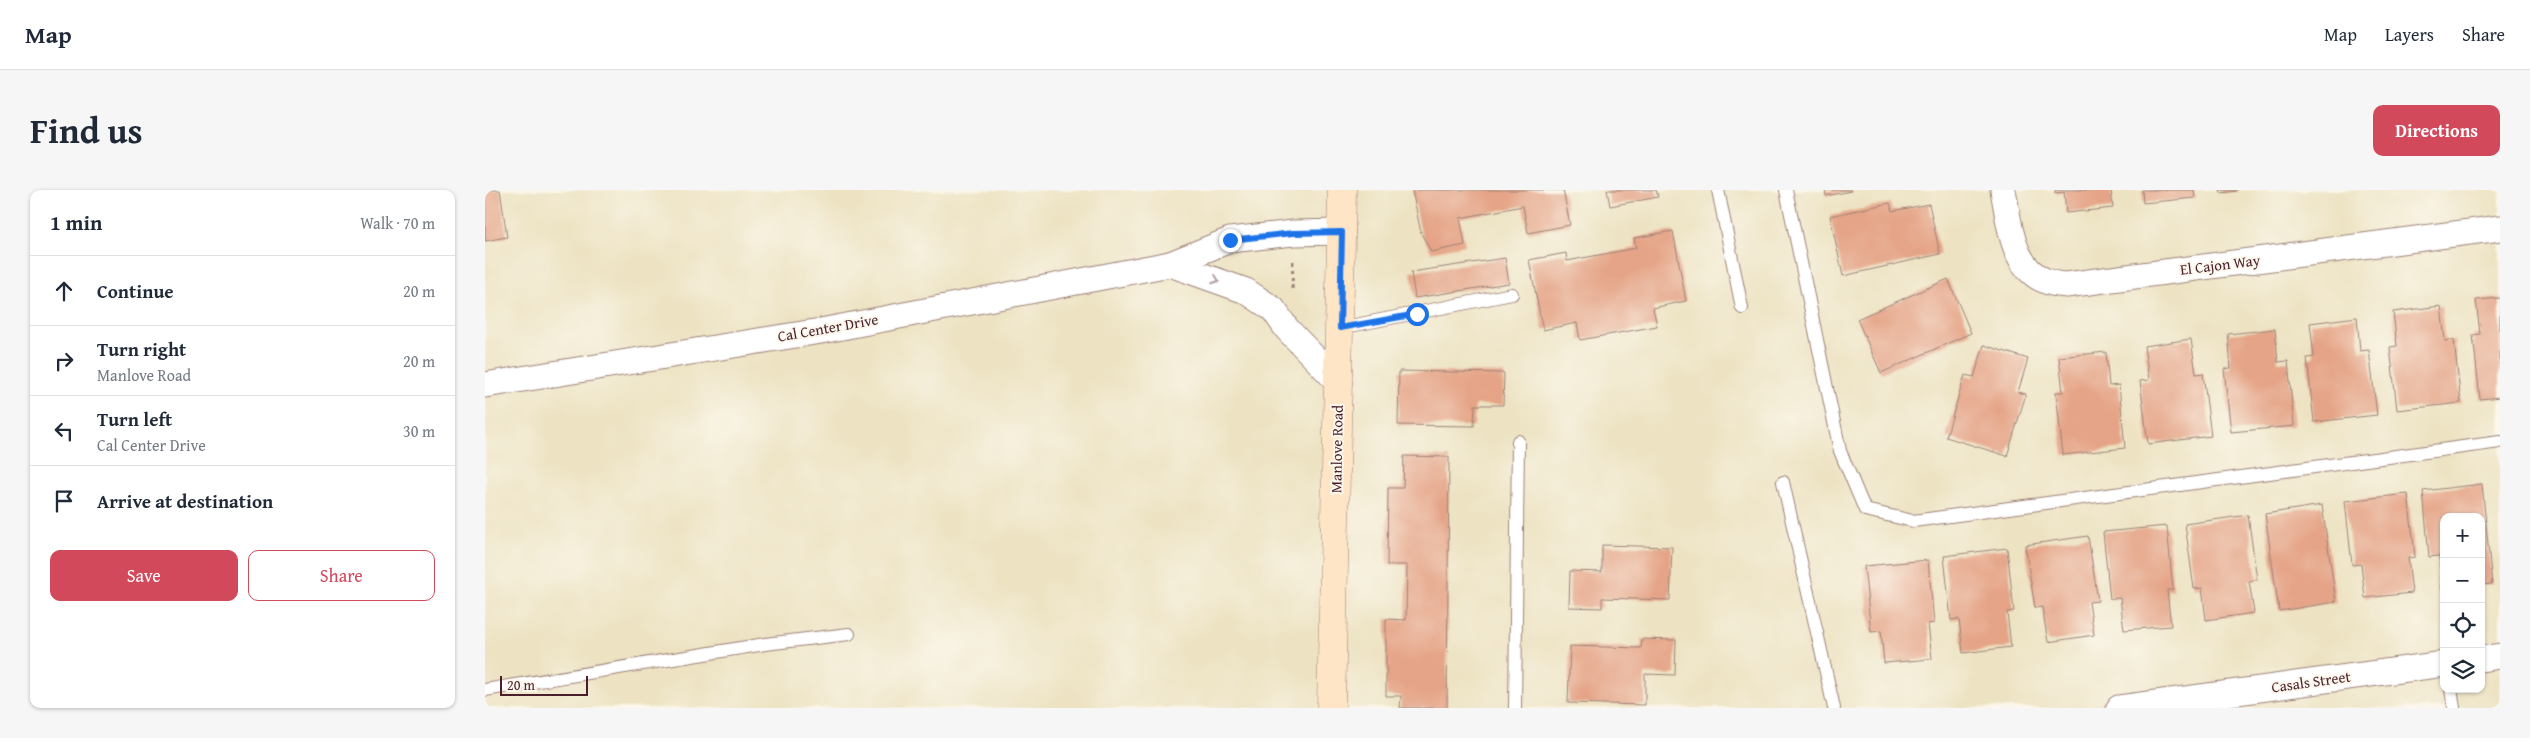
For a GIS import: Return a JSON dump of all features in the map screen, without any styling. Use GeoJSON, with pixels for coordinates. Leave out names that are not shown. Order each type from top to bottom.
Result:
{"type":"FeatureCollection","features":[{"type":"Feature","properties":{"kind":"street","name":"Manlove Road"},"geometry":{"type":"LineString","coordinates":[[1331,708],[1342,190]]}},
{"type":"Feature","properties":{"kind":"street","name":"El Cajon Way"},"geometry":{"type":"LineString","coordinates":[[2003,190],[2015,247],[2031,274],[2050,284],[2066,285],[2500,228]]}},
{"type":"Feature","properties":{"kind":"street","name":"Cal Center Drive"},"geometry":{"type":"LineString","coordinates":[[485,385],[821,331],[1170,264],[1230,240],[1293,233],[1342,232]]}},
{"type":"Feature","properties":{"kind":"street","name":"Cal Center Drive"},"geometry":{"type":"LineString","coordinates":[[1170,264],[1246,290],[1273,309],[1287,329],[1339,383]]}},
{"type":"Feature","properties":{"kind":"street"},"geometry":{"type":"LineString","coordinates":[[2485,658],[2500,656]]}},
{"type":"Feature","properties":{"kind":"street","name":"Casals Street"},"geometry":{"type":"LineString","coordinates":[[2119,708],[2440,665]]}},
{"type":"Feature","properties":{"kind":"lane"},"geometry":{"type":"LineString","coordinates":[[1718,190],[1742,308]]}},
{"type":"Feature","properties":{"kind":"lane"},"geometry":{"type":"LineString","coordinates":[[1786,190],[1840,451],[1865,510],[1913,521],[2500,442]]}},
{"type":"Feature","properties":{"kind":"lane"},"geometry":{"type":"LineString","coordinates":[[1340,328],[1512,294]]}},
{"type":"Feature","properties":{"kind":"lane"},"geometry":{"type":"LineString","coordinates":[[1515,708],[1518,441]]}},
{"type":"Feature","properties":{"kind":"lane"},"geometry":{"type":"LineString","coordinates":[[1783,482],[1834,708]]}},
{"type":"Feature","properties":{"kind":"lane"},"geometry":{"type":"LineString","coordinates":[[485,690],[765,644],[849,634]]}},
{"type":"Feature","properties":{"kind":"lane"},"geometry":{"type":"LineString","coordinates":[[2452,693],[2454,708]]}},
{"type":"Feature","properties":{"kind":"path"},"geometry":{"type":"LineString","coordinates":[[1292,291],[1293,257]]}},
{"type":"Feature","properties":{"kind":"building"},"geometry":{"type":"Polygon","coordinates":[[[485,190],[500,190],[507,237],[485,241],[485,190]]]}},
{"type":"Feature","properties":{"kind":"building"},"geometry":{"type":"Polygon","coordinates":[[[1412,190],[1563,190],[1570,225],[1528,233],[1523,206],[1460,218],[1465,245],[1431,252],[1421,233],[1412,190]]]}},
{"type":"Feature","properties":{"kind":"building"},"geometry":{"type":"Polygon","coordinates":[[[1607,190],[1656,190],[1658,197],[1610,206],[1607,190]]]}},
{"type":"Feature","properties":{"kind":"building"},"geometry":{"type":"Polygon","coordinates":[[[1825,190],[1851,190],[1851,191],[1826,196],[1825,190]]]}},
{"type":"Feature","properties":{"kind":"building"},"geometry":{"type":"Polygon","coordinates":[[[2055,190],[2111,190],[2113,208],[2066,213],[2064,192],[2055,193],[2055,190]]]}},
{"type":"Feature","properties":{"kind":"building"},"geometry":{"type":"Polygon","coordinates":[[[2142,190],[2194,190],[2195,198],[2143,203],[2142,190]]]}},
{"type":"Feature","properties":{"kind":"building"},"geometry":{"type":"Polygon","coordinates":[[[2220,190],[2237,190],[2237,191],[2221,193],[2220,190]]]}},
{"type":"Feature","properties":{"kind":"building"},"geometry":{"type":"Polygon","coordinates":[[[1890,203],[1892,211],[1929,204],[1940,254],[1843,276],[1830,216],[1890,203]]]}},
{"type":"Feature","properties":{"kind":"building"},"geometry":{"type":"Polygon","coordinates":[[[1673,231],[1686,301],[1653,308],[1657,326],[1580,340],[1577,323],[1543,330],[1529,260],[1566,253],[1567,261],[1636,248],[1634,238],[1673,231]]]}},
{"type":"Feature","properties":{"kind":"building"},"geometry":{"type":"Polygon","coordinates":[[[1505,258],[1509,283],[1415,298],[1411,272],[1505,258]]]}},
{"type":"Feature","properties":{"kind":"building"},"geometry":{"type":"Polygon","coordinates":[[[1948,279],[1971,333],[1881,373],[1857,319],[1948,279]]]}},
{"type":"Feature","properties":{"kind":"building"},"geometry":{"type":"Polygon","coordinates":[[[2500,298],[2500,397],[2480,399],[2473,335],[2480,334],[2476,300],[2500,298]]]}},
{"type":"Feature","properties":{"kind":"building"},"geometry":{"type":"Polygon","coordinates":[[[2441,306],[2445,341],[2454,340],[2461,403],[2397,410],[2390,347],[2397,346],[2393,312],[2441,306]]]}},
{"type":"Feature","properties":{"kind":"building"},"geometry":{"type":"Polygon","coordinates":[[[2357,317],[2360,351],[2369,350],[2377,415],[2314,422],[2307,358],[2314,357],[2310,323],[2357,317]]]}},
{"type":"Feature","properties":{"kind":"building"},"geometry":{"type":"Polygon","coordinates":[[[2275,329],[2278,362],[2288,361],[2294,426],[2231,432],[2224,369],[2231,368],[2228,334],[2275,329]]]}},
{"type":"Feature","properties":{"kind":"building"},"geometry":{"type":"Polygon","coordinates":[[[2191,339],[2196,374],[2203,373],[2211,436],[2148,444],[2140,381],[2149,380],[2144,346],[2191,339]]]}},
{"type":"Feature","properties":{"kind":"building"},"geometry":{"type":"Polygon","coordinates":[[[1984,345],[2028,359],[2018,392],[2026,394],[2007,456],[1946,437],[1965,375],[1974,377],[1984,345]]]}},
{"type":"Feature","properties":{"kind":"building"},"geometry":{"type":"Polygon","coordinates":[[[2106,352],[2109,386],[2119,385],[2125,448],[2063,455],[2056,392],[2063,392],[2059,357],[2106,352]]]}},
{"type":"Feature","properties":{"kind":"building"},"geometry":{"type":"Polygon","coordinates":[[[1399,371],[1504,373],[1503,405],[1475,405],[1474,426],[1398,425],[1399,371]]]}},
{"type":"Feature","properties":{"kind":"building"},"geometry":{"type":"Polygon","coordinates":[[[1404,456],[1449,457],[1447,708],[1400,708],[1401,696],[1386,696],[1386,619],[1406,620],[1407,565],[1387,565],[1388,488],[1403,488],[1404,456]]]}},
{"type":"Feature","properties":{"kind":"building"},"geometry":{"type":"Polygon","coordinates":[[[2482,484],[2485,513],[2440,513],[2440,567],[2439,556],[2429,557],[2423,491],[2482,484]]]}},
{"type":"Feature","properties":{"kind":"building"},"geometry":{"type":"Polygon","coordinates":[[[2408,494],[2415,557],[2408,558],[2412,593],[2365,598],[2361,564],[2352,565],[2345,501],[2408,494]]]}},
{"type":"Feature","properties":{"kind":"building"},"geometry":{"type":"Polygon","coordinates":[[[2322,505],[2336,602],[2279,611],[2265,514],[2322,505]]]}},
{"type":"Feature","properties":{"kind":"building"},"geometry":{"type":"Polygon","coordinates":[[[2485,514],[2492,584],[2485,585],[2485,514]]]}},
{"type":"Feature","properties":{"kind":"building"},"geometry":{"type":"Polygon","coordinates":[[[2248,515],[2257,580],[2249,581],[2254,613],[2206,620],[2202,588],[2194,589],[2185,524],[2248,515]]]}},
{"type":"Feature","properties":{"kind":"building"},"geometry":{"type":"Polygon","coordinates":[[[2167,526],[2173,590],[2167,590],[2171,626],[2124,630],[2120,598],[2110,599],[2103,532],[2167,526]]]}},
{"type":"Feature","properties":{"kind":"building"},"geometry":{"type":"Polygon","coordinates":[[[2088,536],[2098,601],[2089,602],[2094,635],[2048,642],[2042,607],[2035,608],[2025,545],[2088,536]]]}},
{"type":"Feature","properties":{"kind":"building"},"geometry":{"type":"Polygon","coordinates":[[[1602,545],[1672,547],[1670,600],[1602,598],[1602,608],[1569,607],[1570,571],[1602,572],[1602,545]]]}},
{"type":"Feature","properties":{"kind":"building"},"geometry":{"type":"Polygon","coordinates":[[[2007,548],[2014,611],[2007,612],[2011,647],[1963,653],[1959,619],[1951,620],[1944,556],[2007,548]]]}},
{"type":"Feature","properties":{"kind":"building"},"geometry":{"type":"Polygon","coordinates":[[[1928,560],[1934,623],[1928,624],[1932,659],[1884,663],[1881,631],[1871,632],[1864,566],[1928,560]]]}},
{"type":"Feature","properties":{"kind":"building"},"geometry":{"type":"Polygon","coordinates":[[[1642,639],[1676,640],[1675,675],[1645,674],[1645,705],[1568,703],[1570,646],[1641,648],[1642,639]]]}},
{"type":"Feature","properties":{"kind":"route"},"geometry":{"type":"LineString","coordinates":[[1230,240],[1293,233],[1342,232],[1340,328],[1417,314]]}}]}
